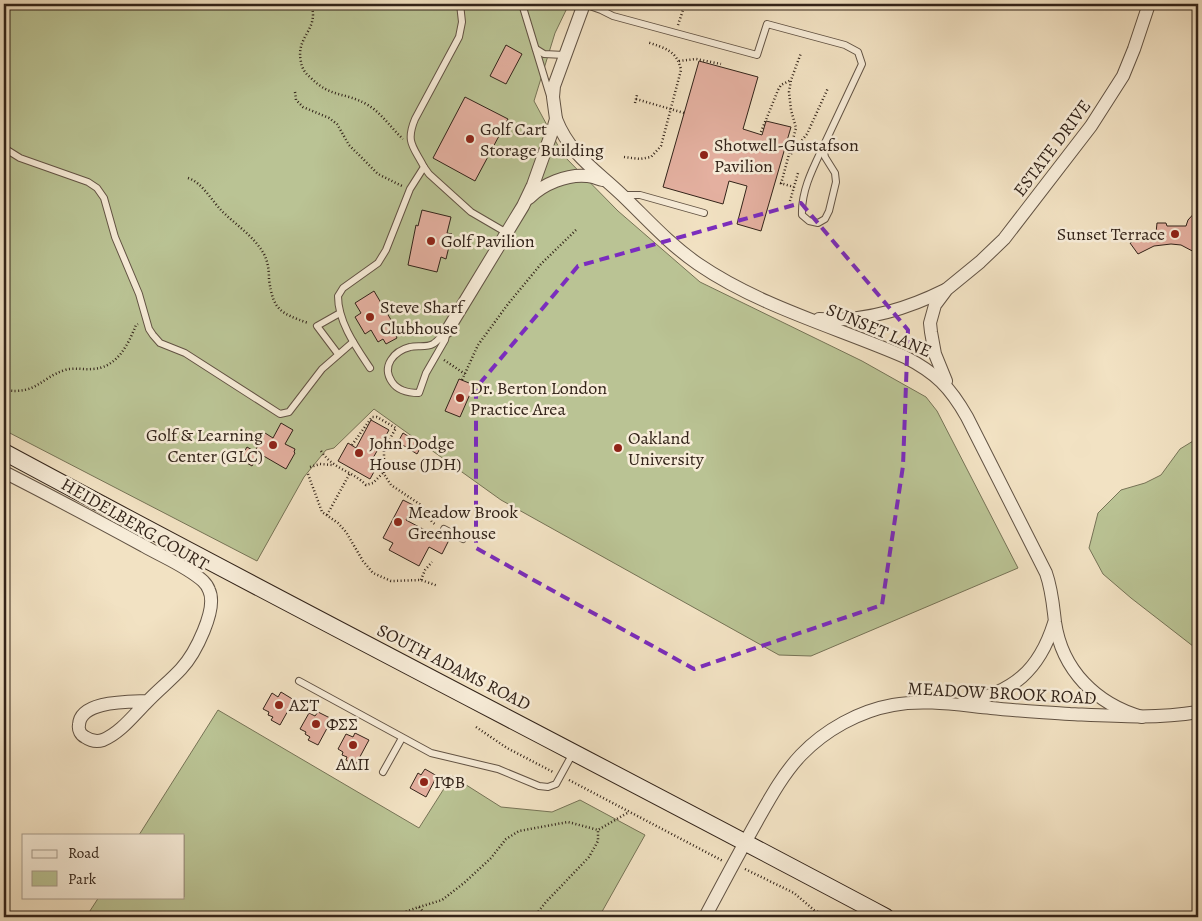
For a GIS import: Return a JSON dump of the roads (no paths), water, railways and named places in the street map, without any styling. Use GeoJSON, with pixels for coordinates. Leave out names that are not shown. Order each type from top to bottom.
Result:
{"type":"FeatureCollection","features":[{"type":"Feature","properties":{"kind":"main road","name":"SOUTH ADAMS ROAD"},"geometry":{"type":"LineString","coordinates":[[4,452],[329,626],[574,752],[886,917]]}},
{"type":"Feature","properties":{"kind":"street"},"geometry":{"type":"LineString","coordinates":[[447,331],[523,206],[533,185],[555,114],[554,86],[584,4]]}},
{"type":"Feature","properties":{"kind":"street","name":"ESTATE DRIVE"},"geometry":{"type":"LineString","coordinates":[[950,390],[938,364],[930,332],[930,323],[935,305],[947,289],[1004,239],[1091,126],[1123,76],[1149,4]]}},
{"type":"Feature","properties":{"kind":"street","name":"SUNSET LANE"},"geometry":{"type":"LineString","coordinates":[[555,114],[560,130],[574,151],[623,195],[661,234],[696,263],[742,290],[915,362],[932,372],[950,390],[967,417],[1046,573],[1053,595],[1055,622],[1064,655],[1080,680],[1103,699],[1123,710],[1142,717]]}},
{"type":"Feature","properties":{"kind":"street"},"geometry":{"type":"LineString","coordinates":[[523,206],[541,188],[564,179],[587,176],[605,180]]}},
{"type":"Feature","properties":{"kind":"street","name":"ESTATE DRIVE"},"geometry":{"type":"LineString","coordinates":[[799,315],[831,320],[862,317],[904,306],[947,289]]}},
{"type":"Feature","properties":{"kind":"street","name":"HEIDELBERG COURT"},"geometry":{"type":"LineString","coordinates":[[4,472],[121,533],[188,571],[206,584],[210,591],[211,604],[208,621],[197,646],[182,668],[128,721],[104,740],[93,741],[82,735],[79,730],[80,718],[93,707],[104,704],[148,701]]}},
{"type":"Feature","properties":{"kind":"street","name":"SUNSET LANE"},"geometry":{"type":"LineString","coordinates":[[952,705],[973,701],[998,692],[1022,676],[1034,665],[1044,651],[1055,622]]}},
{"type":"Feature","properties":{"kind":"street","name":"MEADOW BROOK ROAD"},"geometry":{"type":"LineString","coordinates":[[705,917],[774,792],[791,768],[813,744],[853,718],[878,708],[910,704],[952,705],[1102,716],[1166,716],[1198,712]]}},
{"type":"Feature","properties":{"kind":"lane"},"geometry":{"type":"LineString","coordinates":[[460,4],[462,22],[459,37],[415,119],[410,131],[412,146],[429,174],[471,212],[507,233]]}},
{"type":"Feature","properties":{"kind":"lane"},"geometry":{"type":"LineString","coordinates":[[522,4],[555,114]]}},
{"type":"Feature","properties":{"kind":"lane"},"geometry":{"type":"LineString","coordinates":[[584,4],[612,16],[757,55],[767,24],[845,45],[858,52],[862,64],[811,172],[802,206],[802,216],[809,222],[818,223],[825,219],[829,211],[836,182],[835,173],[825,157],[824,147]]}},
{"type":"Feature","properties":{"kind":"lane"},"geometry":{"type":"LineString","coordinates":[[536,49],[544,54],[564,55]]}},
{"type":"Feature","properties":{"kind":"lane"},"geometry":{"type":"LineString","coordinates":[[4,148],[20,158],[88,182],[101,192],[107,206],[115,237],[139,294],[149,329],[160,343],[185,353],[280,414],[289,412],[322,369],[352,342]]}},
{"type":"Feature","properties":{"kind":"lane"},"geometry":{"type":"LineString","coordinates":[[370,368],[352,342],[340,313],[338,300],[340,292],[378,263],[386,250],[410,189],[424,167]]}},
{"type":"Feature","properties":{"kind":"lane"},"geometry":{"type":"LineString","coordinates":[[623,195],[640,195],[704,213]]}},
{"type":"Feature","properties":{"kind":"lane"},"geometry":{"type":"LineString","coordinates":[[338,354],[317,326],[340,313]]}},
{"type":"Feature","properties":{"kind":"lane"},"geometry":{"type":"LineString","coordinates":[[447,331],[445,340],[426,373],[419,393],[410,393],[398,388],[388,374],[391,358],[410,347],[433,344],[447,331]]}},
{"type":"Feature","properties":{"kind":"lane"},"geometry":{"type":"LineString","coordinates":[[444,529],[463,539]]}},
{"type":"Feature","properties":{"kind":"lane"},"geometry":{"type":"LineString","coordinates":[[298,681],[439,756],[498,769],[545,787],[553,786],[558,782],[574,752]]}},
{"type":"Feature","properties":{"kind":"lane"},"geometry":{"type":"LineString","coordinates":[[383,772],[402,738]]}},
{"type":"Feature","properties":{"kind":"place","name":"Golf Cart Storage Building"},"geometry":{"type":"Point","coordinates":[470,139]}},
{"type":"Feature","properties":{"kind":"place","name":"Shotwell-Gustafson Pavilion"},"geometry":{"type":"Point","coordinates":[704,155]}},
{"type":"Feature","properties":{"kind":"place","name":"Sunset Terrace"},"geometry":{"type":"Point","coordinates":[1175,234]}},
{"type":"Feature","properties":{"kind":"place","name":"Golf Pavilion"},"geometry":{"type":"Point","coordinates":[431,241]}},
{"type":"Feature","properties":{"kind":"place","name":"Steve Sharf Clubhouse"},"geometry":{"type":"Point","coordinates":[370,317]}},
{"type":"Feature","properties":{"kind":"place","name":"Dr. Berton London Practice Area"},"geometry":{"type":"Point","coordinates":[460,398]}},
{"type":"Feature","properties":{"kind":"place","name":"Golf & Learning Center (GLC)"},"geometry":{"type":"Point","coordinates":[273,445]}},
{"type":"Feature","properties":{"kind":"place","name":"Oakland University"},"geometry":{"type":"Point","coordinates":[618,448]}},
{"type":"Feature","properties":{"kind":"place","name":"John Dodge House (JDH)"},"geometry":{"type":"Point","coordinates":[359,453]}},
{"type":"Feature","properties":{"kind":"place","name":"Meadow Brook Greenhouse"},"geometry":{"type":"Point","coordinates":[398,522]}},
{"type":"Feature","properties":{"kind":"place","name":"AΣΤ"},"geometry":{"type":"Point","coordinates":[279,705]}},
{"type":"Feature","properties":{"kind":"place","name":"ΦΣΣ"},"geometry":{"type":"Point","coordinates":[316,724]}},
{"type":"Feature","properties":{"kind":"place","name":"AΛΠ"},"geometry":{"type":"Point","coordinates":[353,745]}},
{"type":"Feature","properties":{"kind":"place","name":"ΓΦB"},"geometry":{"type":"Point","coordinates":[424,782]}}]}
